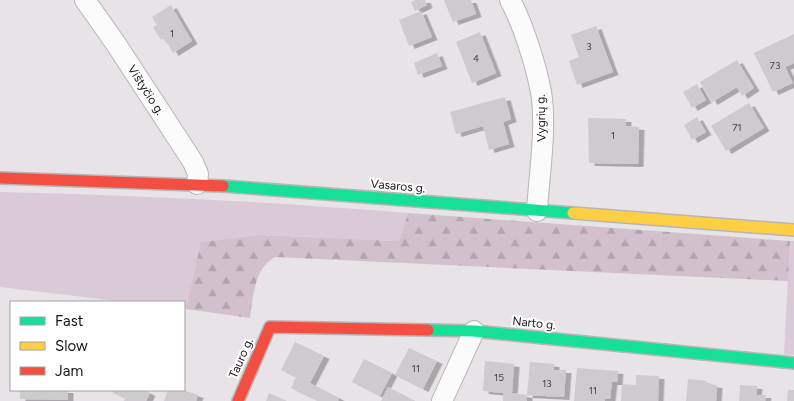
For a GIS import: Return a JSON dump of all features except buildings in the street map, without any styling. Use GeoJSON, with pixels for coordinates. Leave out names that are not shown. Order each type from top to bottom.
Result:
{"type":"FeatureCollection","features":[{"type":"Feature","properties":{"kind":"main road","name":"Vasaros g."},"geometry":{"type":"LineString","coordinates":[[0,178],[197,184],[537,212],[794,230]]}},
{"type":"Feature","properties":{"kind":"main road","name":"Narto g."},"geometry":{"type":"LineString","coordinates":[[270,327],[474,331],[794,363]]}},
{"type":"Feature","properties":{"kind":"main road","name":"Tauro g."},"geometry":{"type":"LineString","coordinates":[[238,401],[270,327]]}},
{"type":"Feature","properties":{"kind":"street","name":"Vištyčio g."},"geometry":{"type":"LineString","coordinates":[[84,0],[116,44],[193,162],[198,174],[197,184]]}},
{"type":"Feature","properties":{"kind":"street","name":"Vygrių g."},"geometry":{"type":"LineString","coordinates":[[510,0],[520,22],[541,92],[543,126],[537,212]]}},
{"type":"Feature","properties":{"kind":"street"},"geometry":{"type":"LineString","coordinates":[[442,401],[474,331]]}},
{"type":"Feature","properties":{"kind":"shaded area"},"geometry":{"type":"Polygon","coordinates":[[[0,192],[306,205],[408,213],[399,241],[259,235],[202,242],[186,309],[185,301],[118,301],[0,287],[0,192]]]}},
{"type":"Feature","properties":{"kind":"shaded area"},"geometry":{"type":"Polygon","coordinates":[[[790,241],[794,241],[794,355],[784,354],[790,241]]]}},
{"type":"Feature","properties":{"kind":"green space"},"geometry":{"type":"Polygon","coordinates":[[[408,213],[790,241],[788,281],[275,257],[268,262],[259,276],[254,292],[250,318],[186,309],[201,242],[259,235],[399,241],[408,213]]]}},
{"type":"Feature","properties":{"kind":"traffic: fast"},"geometry":{"type":"LineString","coordinates":[[223,186],[573,213]]}},
{"type":"Feature","properties":{"kind":"traffic: fast"},"geometry":{"type":"LineString","coordinates":[[428,330],[474,331],[794,363]]}},
{"type":"Feature","properties":{"kind":"traffic: slow"},"geometry":{"type":"LineString","coordinates":[[573,213],[794,230]]}},
{"type":"Feature","properties":{"kind":"traffic: jam"},"geometry":{"type":"LineString","coordinates":[[0,178],[223,186]]}},
{"type":"Feature","properties":{"kind":"traffic: jam"},"geometry":{"type":"LineString","coordinates":[[238,401],[270,327],[428,330]]}}]}
